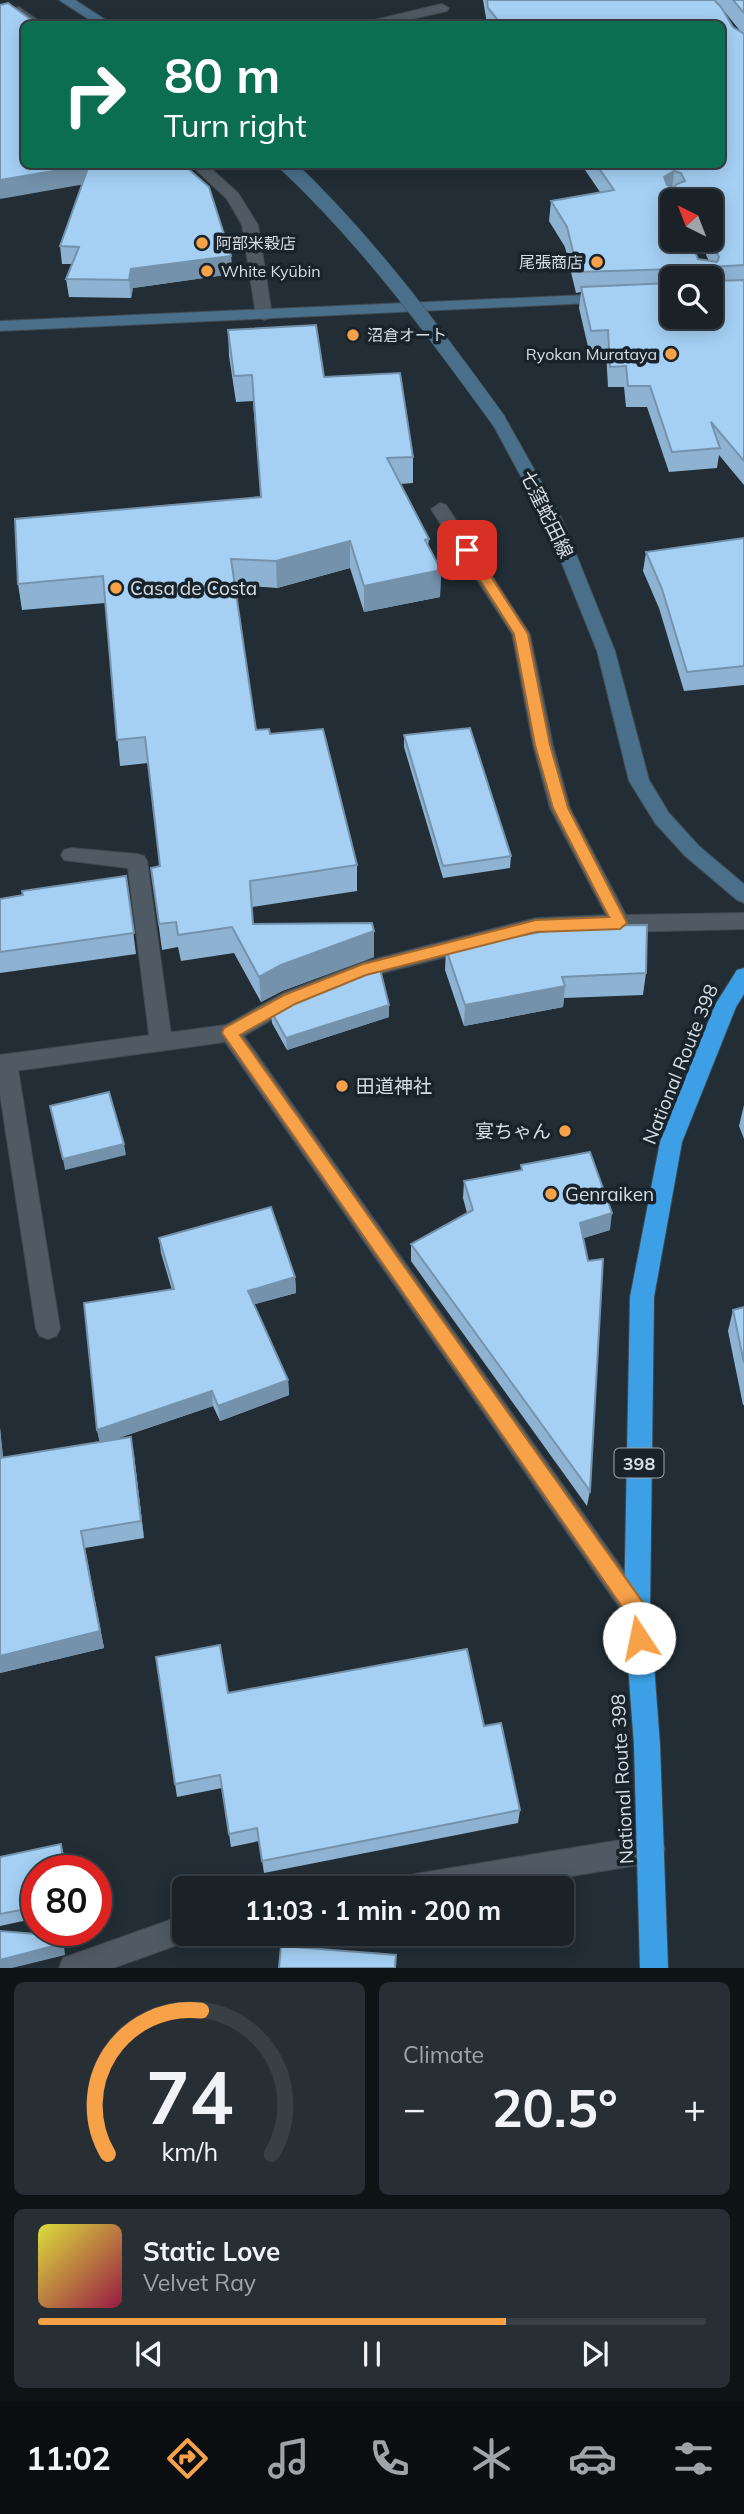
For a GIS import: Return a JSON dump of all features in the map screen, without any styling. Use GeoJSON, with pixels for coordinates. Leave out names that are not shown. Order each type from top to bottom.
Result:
{"type":"FeatureCollection","features":[{"type":"Feature","properties":{"kind":"highway","name":"National Route 398"},"geometry":{"type":"LineString","coordinates":[[654,1968],[647,1745],[637,1611],[642,1297],[671,1142],[726,1005],[744,976]]}},
{"type":"Feature","properties":{"kind":"street"},"geometry":{"type":"LineString","coordinates":[[65,0],[100,21]]}},
{"type":"Feature","properties":{"kind":"street"},"geometry":{"type":"LineString","coordinates":[[388,21],[442,8]]}},
{"type":"Feature","properties":{"kind":"street"},"geometry":{"type":"LineString","coordinates":[[0,16],[19,11],[33,21]]}},
{"type":"Feature","properties":{"kind":"street"},"geometry":{"type":"LineString","coordinates":[[202,168],[233,196],[250,225],[264,315]]}},
{"type":"Feature","properties":{"kind":"street","name":"七窪蛇田線"},"geometry":{"type":"LineString","coordinates":[[290,168],[393,276],[499,421],[554,519],[606,651],[639,781],[662,818],[692,851],[744,895]]}},
{"type":"Feature","properties":{"kind":"street"},"geometry":{"type":"LineString","coordinates":[[0,326],[618,299]]}},
{"type":"Feature","properties":{"kind":"street"},"geometry":{"type":"LineString","coordinates":[[440,509],[521,634],[542,745],[560,808],[620,923]]}},
{"type":"Feature","properties":{"kind":"street"},"geometry":{"type":"LineString","coordinates":[[71,855],[137,861],[161,1042]]}},
{"type":"Feature","properties":{"kind":"street"},"geometry":{"type":"LineString","coordinates":[[48,1329],[3,1063],[230,1033],[290,999],[363,970],[536,926],[744,921]]}},
{"type":"Feature","properties":{"kind":"street"},"geometry":{"type":"LineString","coordinates":[[230,1033],[637,1611]]}},
{"type":"Feature","properties":{"kind":"street"},"geometry":{"type":"LineString","coordinates":[[487,1876],[650,1849]]}},
{"type":"Feature","properties":{"kind":"street"},"geometry":{"type":"LineString","coordinates":[[74,1968],[172,1933]]}},
{"type":"Feature","properties":{"kind":"building"},"geometry":{"type":"Polygon","coordinates":[[[487,0],[714,0],[733,27],[744,34],[744,265],[660,266],[660,269],[578,272],[567,227],[551,201],[614,190],[599,168],[725,168],[725,21],[499,21],[488,8],[487,0]],[[674,171],[664,177],[667,185],[673,188],[685,181],[681,173],[674,171]]]}},
{"type":"Feature","properties":{"kind":"building"},"geometry":{"type":"Polygon","coordinates":[[[733,0],[744,0],[744,13],[733,0]]]}},
{"type":"Feature","properties":{"kind":"building"},"geometry":{"type":"Polygon","coordinates":[[[8,3],[33,21],[21,21],[21,168],[71,168],[0,180],[0,5],[8,3]]]}},
{"type":"Feature","properties":{"kind":"building"},"geometry":{"type":"Polygon","coordinates":[[[88,168],[188,168],[209,187],[231,256],[131,269],[129,280],[66,279],[79,247],[60,246],[88,168]]]}},
{"type":"Feature","properties":{"kind":"building"},"geometry":{"type":"Polygon","coordinates":[[[744,280],[744,461],[711,422],[720,448],[672,452],[650,386],[628,386],[626,366],[610,367],[608,330],[591,331],[581,287],[660,284],[660,329],[723,329],[723,281],[744,280]]]}},
{"type":"Feature","properties":{"kind":"building"},"geometry":{"type":"Polygon","coordinates":[[[316,325],[324,377],[400,373],[413,457],[387,458],[429,539],[425,540],[441,570],[364,586],[350,541],[276,561],[231,559],[256,730],[269,729],[270,734],[323,729],[357,865],[250,881],[253,924],[372,923],[374,931],[281,965],[259,977],[232,927],[178,935],[176,922],[159,924],[151,868],[160,866],[145,737],[117,740],[103,576],[18,584],[15,519],[261,497],[252,375],[234,376],[228,330],[316,325]]]}},
{"type":"Feature","properties":{"kind":"building"},"geometry":{"type":"Polygon","coordinates":[[[744,538],[744,666],[687,672],[662,589],[646,552],[744,538]]]}},
{"type":"Feature","properties":{"kind":"building"},"geometry":{"type":"Polygon","coordinates":[[[470,728],[511,856],[443,866],[404,735],[470,728]]]}},
{"type":"Feature","properties":{"kind":"building"},"geometry":{"type":"Polygon","coordinates":[[[126,876],[134,933],[0,952],[0,899],[23,895],[22,891],[126,876]]]}},
{"type":"Feature","properties":{"kind":"building"},"geometry":{"type":"Polygon","coordinates":[[[647,925],[646,973],[562,977],[565,986],[465,1005],[446,949],[574,926],[647,925]]]}},
{"type":"Feature","properties":{"kind":"building"},"geometry":{"type":"Polygon","coordinates":[[[379,965],[389,1005],[286,1038],[271,1011],[298,996],[379,965]]]}},
{"type":"Feature","properties":{"kind":"building"},"geometry":{"type":"Polygon","coordinates":[[[109,1092],[124,1144],[63,1159],[50,1106],[109,1092]]]}},
{"type":"Feature","properties":{"kind":"building"},"geometry":{"type":"Polygon","coordinates":[[[590,1152],[612,1213],[580,1223],[588,1261],[603,1259],[590,1491],[411,1244],[473,1210],[464,1181],[522,1170],[521,1165],[590,1152]]]}},
{"type":"Feature","properties":{"kind":"building"},"geometry":{"type":"Polygon","coordinates":[[[271,1207],[295,1277],[248,1291],[288,1380],[218,1406],[212,1391],[97,1430],[84,1303],[174,1289],[159,1238],[271,1207]]]}},
{"type":"Feature","properties":{"kind":"building"},"geometry":{"type":"Polygon","coordinates":[[[744,1307],[744,1363],[733,1310],[744,1307]]]}},
{"type":"Feature","properties":{"kind":"building"},"geometry":{"type":"Polygon","coordinates":[[[131,1437],[141,1521],[81,1531],[100,1631],[0,1656],[0,1458],[131,1437]]]}},
{"type":"Feature","properties":{"kind":"building"},"geometry":{"type":"Polygon","coordinates":[[[220,1645],[228,1693],[467,1649],[484,1726],[501,1723],[520,1810],[262,1861],[257,1828],[229,1834],[220,1775],[175,1784],[156,1657],[220,1645]]]}},
{"type":"Feature","properties":{"kind":"building"},"geometry":{"type":"Polygon","coordinates":[[[61,1844],[62,1855],[21,1855],[21,1910],[0,1914],[0,1857],[61,1844]]]}},
{"type":"Feature","properties":{"kind":"building"},"geometry":{"type":"Polygon","coordinates":[[[0,1931],[21,1933],[21,1946],[53,1946],[0,1960],[0,1931]]]}},
{"type":"Feature","properties":{"kind":"building"},"geometry":{"type":"Polygon","coordinates":[[[281,1946],[396,1955],[395,1968],[279,1968],[281,1946]]]}},
{"type":"Feature","properties":{"kind":"place","name":"阿部米穀店"},"geometry":{"type":"Point","coordinates":[202,243]}},
{"type":"Feature","properties":{"kind":"place","name":"尾張商店"},"geometry":{"type":"Point","coordinates":[597,262]}},
{"type":"Feature","properties":{"kind":"place","name":"White Kyūbin"},"geometry":{"type":"Point","coordinates":[207,271]}},
{"type":"Feature","properties":{"kind":"place","name":"沼倉オート"},"geometry":{"type":"Point","coordinates":[353,335]}},
{"type":"Feature","properties":{"kind":"place","name":"Ryokan Murataya"},"geometry":{"type":"Point","coordinates":[671,354]}},
{"type":"Feature","properties":{"kind":"place","name":"Casa de Costa"},"geometry":{"type":"Point","coordinates":[116,588]}},
{"type":"Feature","properties":{"kind":"place","name":"田道神社"},"geometry":{"type":"Point","coordinates":[342,1086]}},
{"type":"Feature","properties":{"kind":"place","name":"宴ちゃん"},"geometry":{"type":"Point","coordinates":[565,1131]}},
{"type":"Feature","properties":{"kind":"place","name":"Genraiken"},"geometry":{"type":"Point","coordinates":[551,1194]}},
{"type":"Feature","properties":{"kind":"route"},"geometry":{"type":"LineString","coordinates":[[467,550],[521,634],[542,745],[560,808],[620,923],[536,926],[363,970],[290,999],[230,1033],[637,1611],[639,1638]]}}]}
